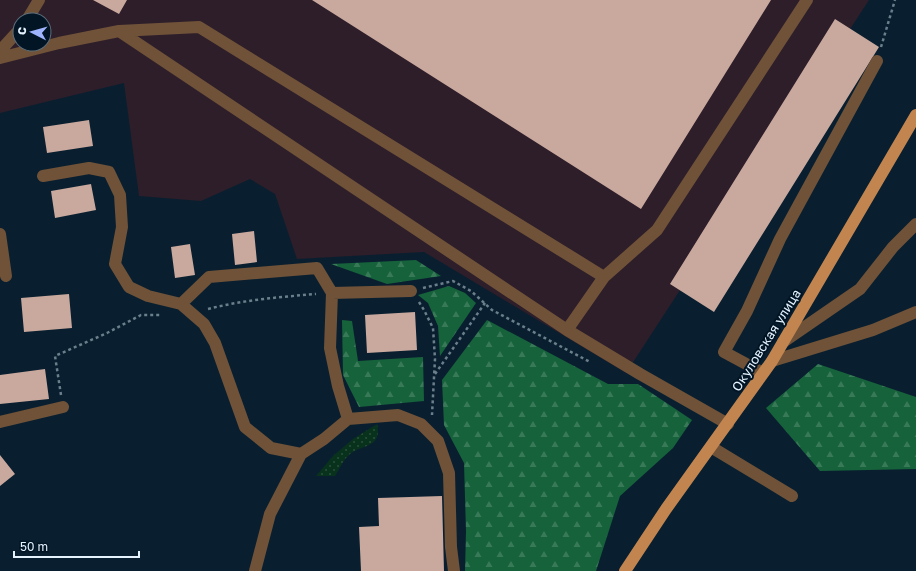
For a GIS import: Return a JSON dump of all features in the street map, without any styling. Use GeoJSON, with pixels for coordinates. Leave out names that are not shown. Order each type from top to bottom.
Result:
{"type":"FeatureCollection","features":[{"type":"Feature","properties":{"kind":"main road","name":"Окуловская улица"},"geometry":{"type":"LineString","coordinates":[[625,571],[666,509],[772,362],[916,115]]}},
{"type":"Feature","properties":{"kind":"street"},"geometry":{"type":"LineString","coordinates":[[32,12],[39,0]]}},
{"type":"Feature","properties":{"kind":"street"},"geometry":{"type":"LineString","coordinates":[[567,330],[604,277],[657,230],[807,0]]}},
{"type":"Feature","properties":{"kind":"street"},"geometry":{"type":"LineString","coordinates":[[0,58],[59,43],[119,31],[199,28],[604,277]]}},
{"type":"Feature","properties":{"kind":"street"},"geometry":{"type":"LineString","coordinates":[[119,31],[567,330],[728,424]]}},
{"type":"Feature","properties":{"kind":"street"},"geometry":{"type":"LineString","coordinates":[[0,51],[12,38]]}},
{"type":"Feature","properties":{"kind":"street"},"geometry":{"type":"LineString","coordinates":[[52,40],[59,43]]}},
{"type":"Feature","properties":{"kind":"street"},"geometry":{"type":"LineString","coordinates":[[763,373],[724,352],[747,311],[780,239],[877,62]]}},
{"type":"Feature","properties":{"kind":"street"},"geometry":{"type":"LineString","coordinates":[[43,176],[89,168],[109,172],[120,195],[122,228],[115,264],[129,288],[148,296],[180,304],[204,324],[215,343],[246,427],[271,448],[301,454]]}},
{"type":"Feature","properties":{"kind":"street"},"geometry":{"type":"LineString","coordinates":[[783,342],[860,289],[893,247],[916,224]]}},
{"type":"Feature","properties":{"kind":"street"},"geometry":{"type":"LineString","coordinates":[[0,234],[6,276]]}},
{"type":"Feature","properties":{"kind":"street"},"geometry":{"type":"LineString","coordinates":[[180,304],[209,277],[317,268],[332,293],[330,348],[338,386],[348,419]]}},
{"type":"Feature","properties":{"kind":"street"},"geometry":{"type":"LineString","coordinates":[[332,293],[411,290]]}},
{"type":"Feature","properties":{"kind":"street"},"geometry":{"type":"LineString","coordinates":[[772,362],[873,330],[916,312]]}},
{"type":"Feature","properties":{"kind":"street"},"geometry":{"type":"LineString","coordinates":[[0,422],[62,407]]}},
{"type":"Feature","properties":{"kind":"street"},"geometry":{"type":"LineString","coordinates":[[256,571],[270,514],[301,454],[324,439],[348,419],[398,415],[421,424],[438,442],[449,473],[451,547],[454,571]]}},
{"type":"Feature","properties":{"kind":"street"},"geometry":{"type":"LineString","coordinates":[[711,447],[792,496]]}},
{"type":"Feature","properties":{"kind":"path"},"geometry":{"type":"LineString","coordinates":[[877,62],[895,0]]}},
{"type":"Feature","properties":{"kind":"path"},"geometry":{"type":"LineString","coordinates":[[431,435],[435,374],[433,328],[424,310],[411,290],[454,281],[471,291],[492,310],[595,365]]}},
{"type":"Feature","properties":{"kind":"path"},"geometry":{"type":"LineString","coordinates":[[192,314],[210,308],[256,300],[284,296],[332,293]]}},
{"type":"Feature","properties":{"kind":"path"},"geometry":{"type":"LineString","coordinates":[[435,374],[485,303]]}},
{"type":"Feature","properties":{"kind":"path"},"geometry":{"type":"LineString","coordinates":[[62,407],[55,356],[107,333],[141,315],[163,315]]}},
{"type":"Feature","properties":{"kind":"shaded area"},"geometry":{"type":"Polygon","coordinates":[[[0,0],[869,0],[626,373],[424,252],[297,259],[275,194],[250,179],[201,201],[139,196],[124,83],[0,113],[0,0]]]}},
{"type":"Feature","properties":{"kind":"green space"},"geometry":{"type":"Polygon","coordinates":[[[416,260],[441,276],[387,284],[331,264],[416,260]]]}},
{"type":"Feature","properties":{"kind":"green space"},"geometry":{"type":"Polygon","coordinates":[[[449,286],[465,293],[476,303],[440,356],[438,326],[428,303],[418,295],[449,286]]]}},
{"type":"Feature","properties":{"kind":"green space"},"geometry":{"type":"Polygon","coordinates":[[[342,320],[352,321],[358,361],[423,357],[424,401],[359,407],[343,375],[342,320]]]}},
{"type":"Feature","properties":{"kind":"green space"},"geometry":{"type":"Polygon","coordinates":[[[487,320],[608,384],[638,384],[692,420],[673,448],[620,496],[596,571],[465,571],[466,531],[464,463],[444,425],[442,380],[487,320]]]}},
{"type":"Feature","properties":{"kind":"green space"},"geometry":{"type":"Polygon","coordinates":[[[818,364],[916,397],[916,469],[820,471],[766,408],[818,364]]]}},
{"type":"Feature","properties":{"kind":"green space"},"geometry":{"type":"Polygon","coordinates":[[[377,424],[377,438],[374,442],[349,455],[335,476],[316,476],[333,456],[353,439],[377,424]]]}},
{"type":"Feature","properties":{"kind":"building"},"geometry":{"type":"Polygon","coordinates":[[[93,0],[127,0],[119,14],[93,0]]]}},
{"type":"Feature","properties":{"kind":"building"},"geometry":{"type":"Polygon","coordinates":[[[312,0],[771,0],[641,209],[312,0]]]}},
{"type":"Feature","properties":{"kind":"building"},"geometry":{"type":"Polygon","coordinates":[[[835,19],[879,47],[714,312],[670,284],[835,19]]]}},
{"type":"Feature","properties":{"kind":"building"},"geometry":{"type":"Polygon","coordinates":[[[89,120],[93,146],[47,153],[43,127],[89,120]]]}},
{"type":"Feature","properties":{"kind":"building"},"geometry":{"type":"Polygon","coordinates":[[[91,184],[96,210],[55,218],[51,191],[91,184]]]}},
{"type":"Feature","properties":{"kind":"building"},"geometry":{"type":"Polygon","coordinates":[[[254,231],[257,262],[235,265],[232,234],[254,231]]]}},
{"type":"Feature","properties":{"kind":"building"},"geometry":{"type":"Polygon","coordinates":[[[190,244],[195,275],[175,278],[171,247],[190,244]]]}},
{"type":"Feature","properties":{"kind":"building"},"geometry":{"type":"Polygon","coordinates":[[[69,294],[72,328],[24,332],[21,298],[69,294]]]}},
{"type":"Feature","properties":{"kind":"building"},"geometry":{"type":"Polygon","coordinates":[[[415,312],[417,350],[367,353],[365,315],[415,312]]]}},
{"type":"Feature","properties":{"kind":"building"},"geometry":{"type":"Polygon","coordinates":[[[45,369],[49,399],[0,404],[0,375],[45,369]]]}},
{"type":"Feature","properties":{"kind":"building"},"geometry":{"type":"Polygon","coordinates":[[[0,455],[15,474],[0,486],[0,455]]]}},
{"type":"Feature","properties":{"kind":"building"},"geometry":{"type":"Polygon","coordinates":[[[442,496],[444,571],[361,571],[359,527],[379,526],[378,498],[442,496]]]}}]}
